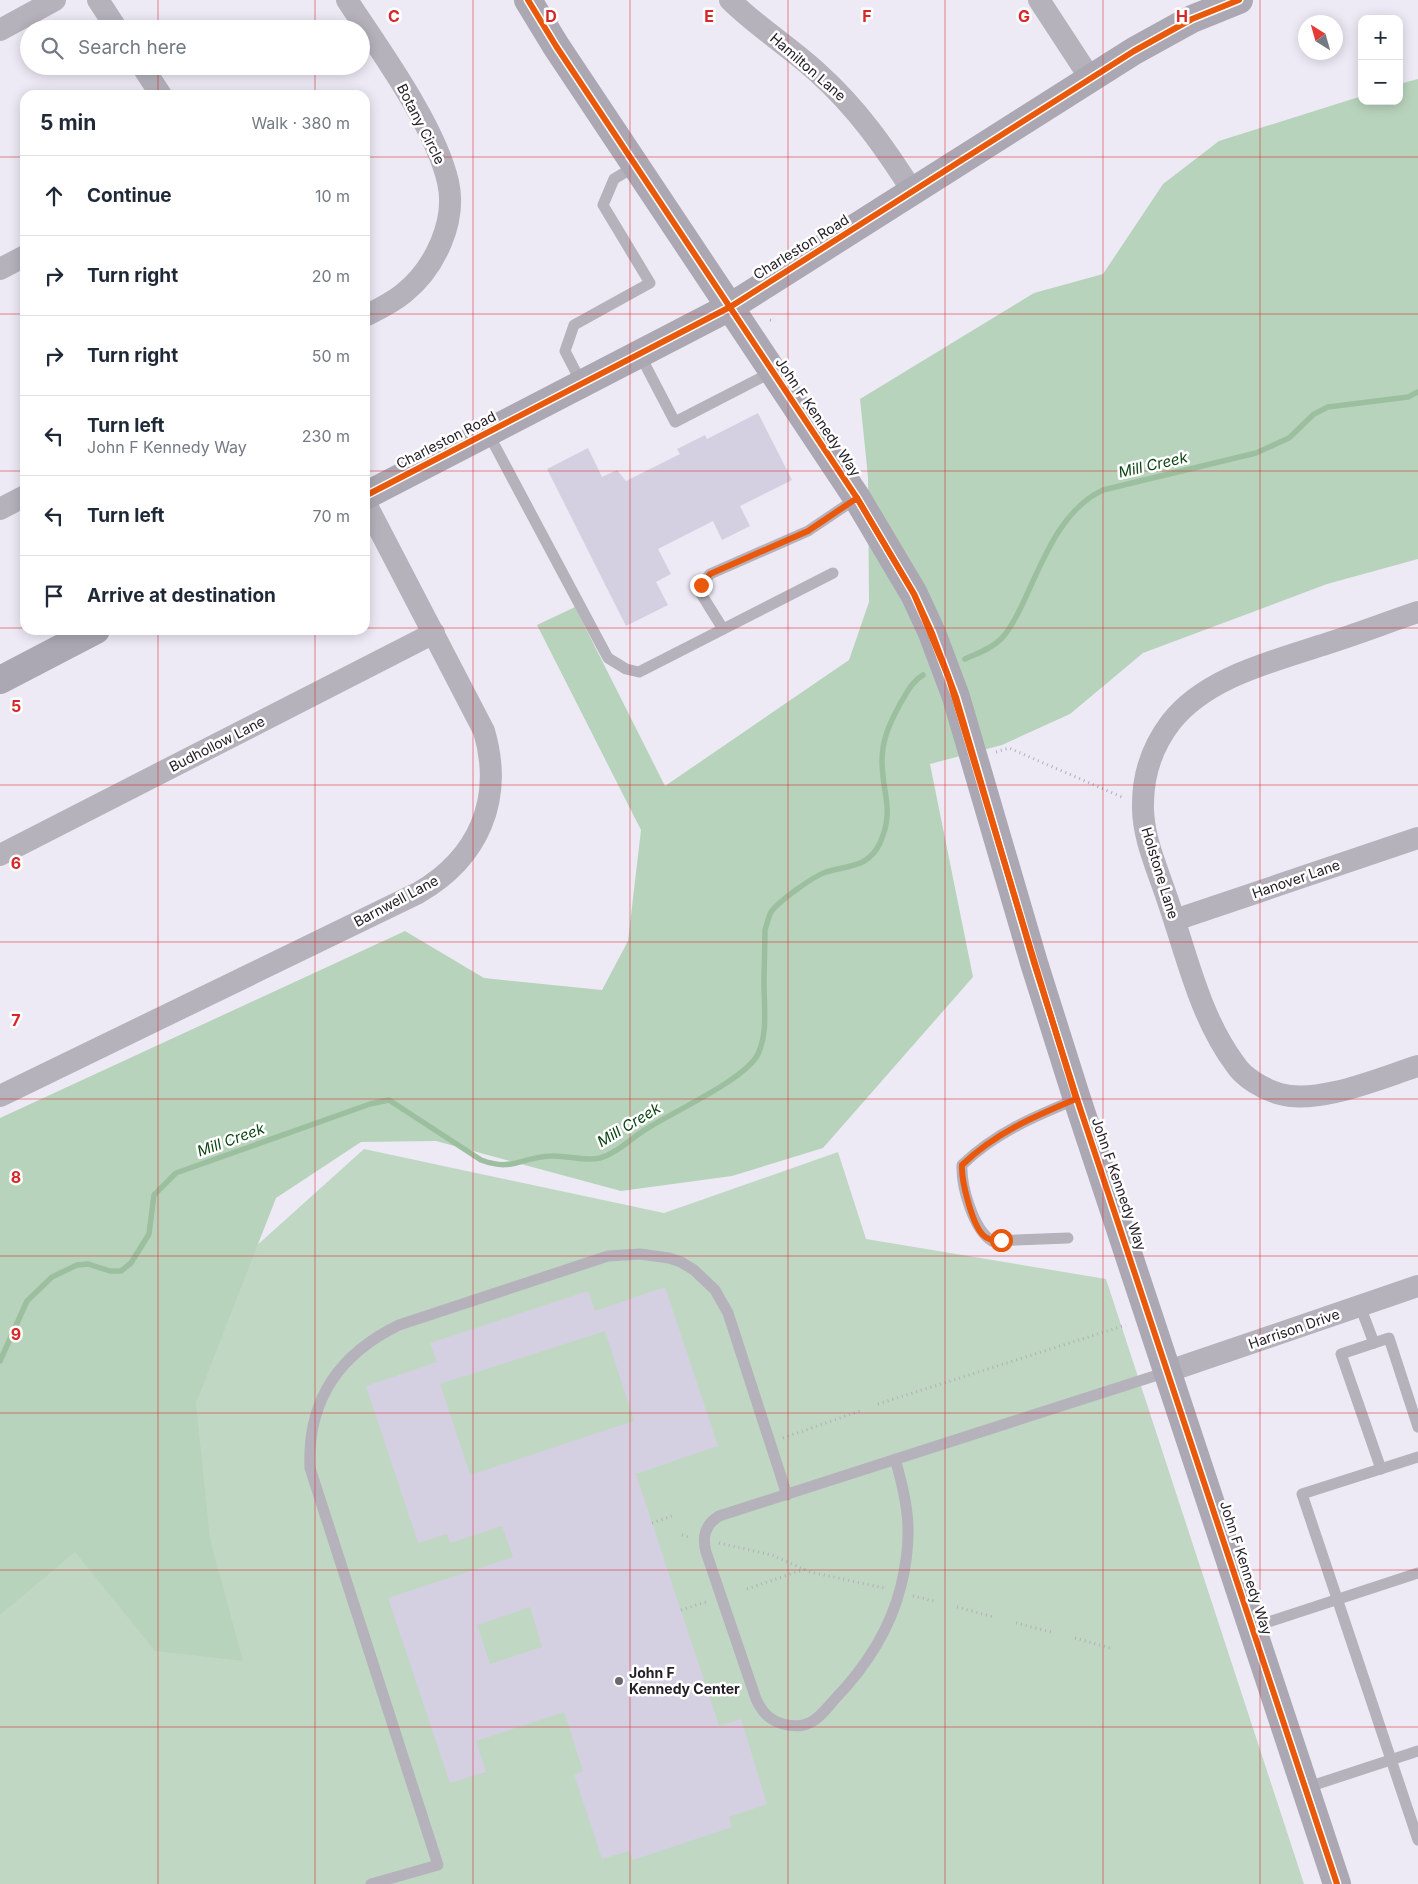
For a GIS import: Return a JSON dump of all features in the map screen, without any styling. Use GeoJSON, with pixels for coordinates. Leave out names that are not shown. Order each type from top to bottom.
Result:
{"type":"FeatureCollection","features":[{"type":"Feature","properties":{"kind":"street"},"geometry":{"type":"LineString","coordinates":[[0,30],[55,0]]}},
{"type":"Feature","properties":{"kind":"street"},"geometry":{"type":"LineString","coordinates":[[98,0],[111,20]]}},
{"type":"Feature","properties":{"kind":"street","name":"Botany Circle"},"geometry":{"type":"LineString","coordinates":[[346,0],[359,20]]}},
{"type":"Feature","properties":{"kind":"street","name":"John F Kennedy Way"},"geometry":{"type":"LineString","coordinates":[[528,0],[556,46],[857,498],[914,594],[948,676],[1076,1099],[1169,1371],[1337,1884]]}},
{"type":"Feature","properties":{"kind":"street","name":"Hamilton Lane"},"geometry":{"type":"LineString","coordinates":[[730,0],[818,72],[850,104],[878,139],[913,192]]}},
{"type":"Feature","properties":{"kind":"street"},"geometry":{"type":"LineString","coordinates":[[1039,0],[1090,78]]}},
{"type":"Feature","properties":{"kind":"street","name":"Charleston Road"},"geometry":{"type":"LineString","coordinates":[[370,493],[640,355],[730,306],[913,192],[1090,78],[1164,34],[1239,0]]}},
{"type":"Feature","properties":{"kind":"street","name":"Botany Circle"},"geometry":{"type":"LineString","coordinates":[[370,37],[405,90],[441,158],[448,182],[450,206],[445,231],[436,254],[422,275],[405,292],[370,313]]}},
{"type":"Feature","properties":{"kind":"street"},"geometry":{"type":"LineString","coordinates":[[148,75],[158,90]]}},
{"type":"Feature","properties":{"kind":"street"},"geometry":{"type":"LineString","coordinates":[[0,269],[20,259]]}},
{"type":"Feature","properties":{"kind":"street"},"geometry":{"type":"LineString","coordinates":[[0,509],[20,499]]}},
{"type":"Feature","properties":{"kind":"street","name":"Barnwell Lane"},"geometry":{"type":"LineString","coordinates":[[0,1096],[418,892],[446,874],[460,860],[478,832],[486,813],[490,795],[491,760],[484,731],[370,511]]}},
{"type":"Feature","properties":{"kind":"street","name":"Holstone Lane"},"geometry":{"type":"LineString","coordinates":[[1418,612],[1267,664],[1215,685],[1192,701],[1172,722],[1150,759],[1143,787],[1142,806],[1152,854],[1175,920],[1187,963],[1222,1044],[1236,1066],[1256,1084],[1280,1094],[1304,1097],[1363,1084],[1418,1066]]}},
{"type":"Feature","properties":{"kind":"street","name":"Budhollow Lane"},"geometry":{"type":"LineString","coordinates":[[0,855],[434,633]]}},
{"type":"Feature","properties":{"kind":"street"},"geometry":{"type":"LineString","coordinates":[[0,680],[86,635]]}},
{"type":"Feature","properties":{"kind":"street","name":"Hanover Lane"},"geometry":{"type":"LineString","coordinates":[[1175,920],[1418,838]]}},
{"type":"Feature","properties":{"kind":"street","name":"Harrison Drive"},"geometry":{"type":"LineString","coordinates":[[1169,1371],[1418,1286]]}},
{"type":"Feature","properties":{"kind":"lane"},"geometry":{"type":"LineString","coordinates":[[582,384],[565,351],[574,325],[650,283],[603,205],[614,179],[637,165]]}},
{"type":"Feature","properties":{"kind":"lane"},"geometry":{"type":"LineString","coordinates":[[640,355],[675,422],[773,372]]}},
{"type":"Feature","properties":{"kind":"lane"},"geometry":{"type":"LineString","coordinates":[[488,433],[608,658],[626,670],[639,672],[833,572]]}},
{"type":"Feature","properties":{"kind":"lane"},"geometry":{"type":"LineString","coordinates":[[723,629],[700,592],[701,585],[710,574],[808,531],[857,498]]}},
{"type":"Feature","properties":{"kind":"lane"},"geometry":{"type":"LineString","coordinates":[[1068,1238],[992,1241],[984,1235],[978,1226],[962,1177],[962,1165],[976,1151],[1026,1119],[1076,1099]]}},
{"type":"Feature","properties":{"kind":"lane"},"geometry":{"type":"LineString","coordinates":[[371,1884],[438,1865],[310,1468],[310,1433],[320,1400],[336,1375],[360,1351],[373,1339],[399,1325],[573,1267],[623,1254],[669,1258],[694,1270],[723,1301],[787,1494]]}},
{"type":"Feature","properties":{"kind":"lane"},"geometry":{"type":"LineString","coordinates":[[1360,1306],[1374,1343]]}},
{"type":"Feature","properties":{"kind":"lane"},"geometry":{"type":"LineString","coordinates":[[1381,1469],[1341,1354],[1389,1338],[1418,1427]]}},
{"type":"Feature","properties":{"kind":"lane"},"geometry":{"type":"LineString","coordinates":[[895,1458],[907,1500],[909,1527],[906,1560],[894,1611],[882,1638],[848,1686],[820,1716],[809,1723],[798,1726],[775,1722],[760,1709],[704,1543],[707,1527],[719,1516],[895,1458],[1169,1371]]}},
{"type":"Feature","properties":{"kind":"lane"},"geometry":{"type":"LineString","coordinates":[[1418,1457],[1302,1494],[1418,1840]]}},
{"type":"Feature","properties":{"kind":"lane"},"geometry":{"type":"LineString","coordinates":[[1253,1627],[1418,1573]]}},
{"type":"Feature","properties":{"kind":"lane"},"geometry":{"type":"LineString","coordinates":[[1305,1788],[1418,1751]]}},
{"type":"Feature","properties":{"kind":"path"},"geometry":{"type":"LineString","coordinates":[[992,753],[1009,748],[1142,806]]}},
{"type":"Feature","properties":{"kind":"path"},"geometry":{"type":"LineString","coordinates":[[878,1404],[1126,1325]]}},
{"type":"Feature","properties":{"kind":"path"},"geometry":{"type":"LineString","coordinates":[[780,1439],[863,1410]]}},
{"type":"Feature","properties":{"kind":"path"},"geometry":{"type":"LineString","coordinates":[[652,1523],[675,1515]]}},
{"type":"Feature","properties":{"kind":"path"},"geometry":{"type":"LineString","coordinates":[[682,1535],[692,1538]]}},
{"type":"Feature","properties":{"kind":"path"},"geometry":{"type":"LineString","coordinates":[[717,1543],[772,1555],[805,1570],[884,1588]]}},
{"type":"Feature","properties":{"kind":"path"},"geometry":{"type":"LineString","coordinates":[[747,1589],[805,1570]]}},
{"type":"Feature","properties":{"kind":"path"},"geometry":{"type":"LineString","coordinates":[[913,1596],[934,1601]]}},
{"type":"Feature","properties":{"kind":"path"},"geometry":{"type":"LineString","coordinates":[[681,1610],[711,1600]]}},
{"type":"Feature","properties":{"kind":"path"},"geometry":{"type":"LineString","coordinates":[[957,1607],[993,1617]]}},
{"type":"Feature","properties":{"kind":"path"},"geometry":{"type":"LineString","coordinates":[[1016,1623],[1051,1632]]}},
{"type":"Feature","properties":{"kind":"path"},"geometry":{"type":"LineString","coordinates":[[1075,1638],[1110,1648]]}},
{"type":"Feature","properties":{"kind":"green space"},"geometry":{"type":"Polygon","coordinates":[[[1418,79],[1418,559],[1327,584],[1143,653],[1070,714],[1002,745],[930,764],[973,977],[823,1148],[732,1176],[621,1191],[436,1141],[361,1142],[276,1198],[196,1403],[210,1539],[243,1661],[155,1651],[75,1552],[0,1615],[0,1118],[405,931],[484,978],[602,990],[628,941],[641,830],[537,625],[575,607],[665,786],[849,660],[869,602],[868,477],[860,399],[1034,293],[1103,274],[1163,184],[1219,141],[1358,97],[1358,105],[1403,105],[1403,83],[1418,79]]]}},
{"type":"Feature","properties":{"kind":"green space","name":"John F Kennedy Center"},"geometry":{"type":"Polygon","coordinates":[[[364,1149],[664,1213],[838,1152],[866,1239],[1106,1279],[1304,1884],[0,1884],[0,1477],[364,1149]]]}},
{"type":"Feature","properties":{"kind":"building"},"geometry":{"type":"Polygon","coordinates":[[[758,413],[792,480],[740,506],[750,526],[722,540],[713,521],[658,549],[671,574],[656,582],[668,605],[626,626],[547,469],[588,448],[602,477],[617,470],[626,481],[680,454],[677,449],[705,435],[707,439],[758,413]]]}},
{"type":"Feature","properties":{"kind":"building"},"geometry":{"type":"Polygon","coordinates":[[[665,1287],[718,1446],[636,1474],[719,1726],[741,1719],[767,1804],[729,1817],[732,1827],[633,1860],[629,1851],[602,1859],[574,1775],[583,1771],[564,1712],[476,1741],[486,1772],[450,1783],[388,1598],[513,1557],[502,1526],[450,1543],[447,1534],[418,1543],[366,1386],[437,1362],[430,1343],[588,1291],[595,1311],[665,1287]],[[605,1331],[440,1384],[470,1475],[634,1421],[605,1331]],[[530,1607],[477,1625],[490,1664],[542,1647],[530,1607]]]}},
{"type":"Feature","properties":{"kind":"waterway","name":"Mill Creek"},"geometry":{"type":"LineString","coordinates":[[965,659],[989,648],[1005,635],[1016,617],[1045,555],[1064,524],[1075,510],[1103,490],[1256,453],[1289,438],[1314,414],[1328,407],[1408,397],[1418,392]]}},
{"type":"Feature","properties":{"kind":"waterway","name":"Mill Creek"},"geometry":{"type":"LineString","coordinates":[[0,1361],[27,1301],[52,1277],[77,1265],[88,1264],[110,1271],[121,1271],[131,1263],[149,1234],[154,1195],[176,1173],[370,1104],[389,1100],[481,1160],[501,1165],[551,1156],[600,1158],[619,1149],[659,1121],[708,1094],[739,1074],[751,1064],[758,1054],[763,1037],[765,1019],[765,930],[770,914],[781,902],[813,879],[826,872],[864,861],[875,851],[880,843],[887,820],[887,802],[882,761],[885,738],[907,692],[912,684],[923,675]]}},
{"type":"Feature","properties":{"kind":"cycle path"},"geometry":{"type":"LineString","coordinates":[[528,0],[556,46],[857,498],[914,594],[932,633],[956,697],[1034,963],[1077,1099],[1337,1884]]}},
{"type":"Feature","properties":{"kind":"cycle path"},"geometry":{"type":"LineString","coordinates":[[370,493],[730,307],[1134,51],[1192,19],[1239,0]]}},
{"type":"Feature","properties":{"kind":"place","name":"John F Kennedy Center"},"geometry":{"type":"Point","coordinates":[619,1681]}},
{"type":"Feature","properties":{"kind":"route"},"geometry":{"type":"LineString","coordinates":[[701,585],[710,574],[808,531],[857,498],[914,594],[932,633],[956,698],[1011,888],[1076,1099],[1026,1119],[976,1151],[962,1165],[962,1177],[978,1226],[984,1235],[992,1241],[1001,1240]]}}]}
